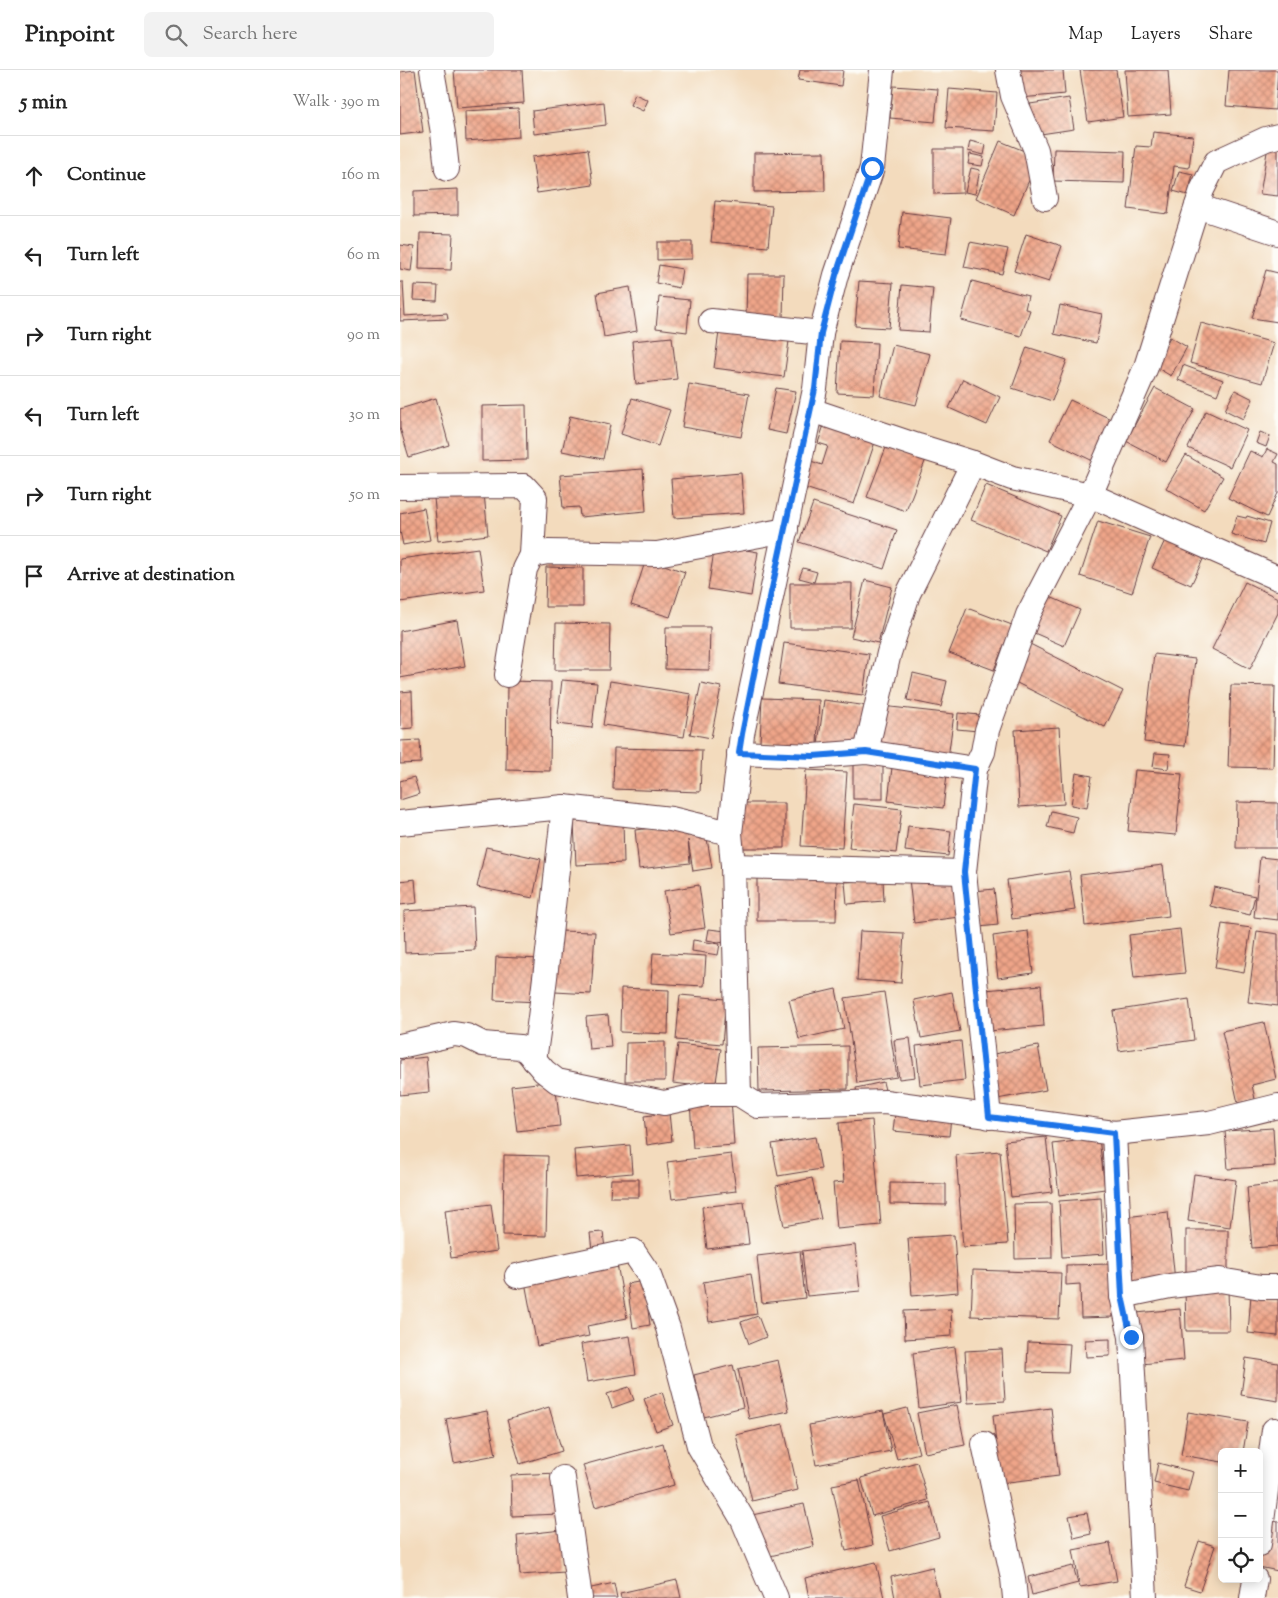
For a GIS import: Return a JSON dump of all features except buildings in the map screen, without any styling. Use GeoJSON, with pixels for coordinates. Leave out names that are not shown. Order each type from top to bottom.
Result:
{"type":"FeatureCollection","features":[{"type":"Feature","properties":{"kind":"street"},"geometry":{"type":"LineString","coordinates":[[432,70],[447,168]]}},
{"type":"Feature","properties":{"kind":"street"},"geometry":{"type":"LineString","coordinates":[[739,1094],[733,866],[730,833],[739,753],[760,644],[815,389],[821,333],[836,275],[872,168],[882,70]]}},
{"type":"Feature","properties":{"kind":"street"},"geometry":{"type":"LineString","coordinates":[[1008,70],[1014,96],[1036,150],[1045,198]]}},
{"type":"Feature","properties":{"kind":"street"},"geometry":{"type":"LineString","coordinates":[[989,1117],[964,872],[975,769],[983,752],[987,730],[1028,615],[1090,495],[1146,367],[1202,190],[1216,162],[1266,139],[1278,136]]}},
{"type":"Feature","properties":{"kind":"street"},"geometry":{"type":"LineString","coordinates":[[1197,206],[1278,233]]}},
{"type":"Feature","properties":{"kind":"street"},"geometry":{"type":"LineString","coordinates":[[712,321],[821,333]]}},
{"type":"Feature","properties":{"kind":"street"},"geometry":{"type":"LineString","coordinates":[[810,410],[973,463],[1012,478],[1090,495],[1278,578]]}},
{"type":"Feature","properties":{"kind":"street"},"geometry":{"type":"LineString","coordinates":[[866,752],[889,653],[908,594],[973,463]]}},
{"type":"Feature","properties":{"kind":"street"},"geometry":{"type":"LineString","coordinates":[[400,487],[524,486],[536,498],[532,555],[525,569],[507,675]]}},
{"type":"Feature","properties":{"kind":"street"},"geometry":{"type":"LineString","coordinates":[[532,555],[548,552],[657,554],[786,530]]}},
{"type":"Feature","properties":{"kind":"street"},"geometry":{"type":"LineString","coordinates":[[739,753],[813,756],[866,752],[975,769]]}},
{"type":"Feature","properties":{"kind":"street"},"geometry":{"type":"LineString","coordinates":[[400,823],[564,807],[671,819],[730,833]]}},
{"type":"Feature","properties":{"kind":"street"},"geometry":{"type":"LineString","coordinates":[[534,1060],[543,1001],[564,807]]}},
{"type":"Feature","properties":{"kind":"street"},"geometry":{"type":"LineString","coordinates":[[733,866],[964,872]]}},
{"type":"Feature","properties":{"kind":"street"},"geometry":{"type":"LineString","coordinates":[[400,1046],[454,1034],[467,1036],[482,1044],[520,1047],[527,1051],[544,1071],[557,1081],[664,1103],[706,1094],[739,1094],[758,1106],[885,1102],[1114,1133],[1209,1124],[1278,1106]]}},
{"type":"Feature","properties":{"kind":"street"},"geometry":{"type":"LineString","coordinates":[[1114,1133],[1122,1296],[1131,1337],[1145,1598]]}},
{"type":"Feature","properties":{"kind":"street"},"geometry":{"type":"LineString","coordinates":[[517,1276],[633,1251],[648,1274],[668,1328],[699,1446],[743,1520],[776,1598]]}},
{"type":"Feature","properties":{"kind":"street"},"geometry":{"type":"LineString","coordinates":[[1122,1296],[1170,1286],[1220,1280],[1278,1287]]}},
{"type":"Feature","properties":{"kind":"street"},"geometry":{"type":"LineString","coordinates":[[1260,1538],[1274,1430]]}},
{"type":"Feature","properties":{"kind":"street"},"geometry":{"type":"LineString","coordinates":[[984,1444],[1013,1578],[1015,1598]]}},
{"type":"Feature","properties":{"kind":"street"},"geometry":{"type":"LineString","coordinates":[[562,1478],[580,1598]]}},
{"type":"Feature","properties":{"kind":"street"},"geometry":{"type":"LineString","coordinates":[[1252,1598],[1254,1583]]}},
{"type":"Feature","properties":{"kind":"route"},"geometry":{"type":"LineString","coordinates":[[872,168],[836,275],[821,333],[815,389],[760,644],[739,753],[813,756],[866,752],[975,769],[964,872],[989,1117],[1114,1133],[1122,1296],[1131,1337]]}}]}
